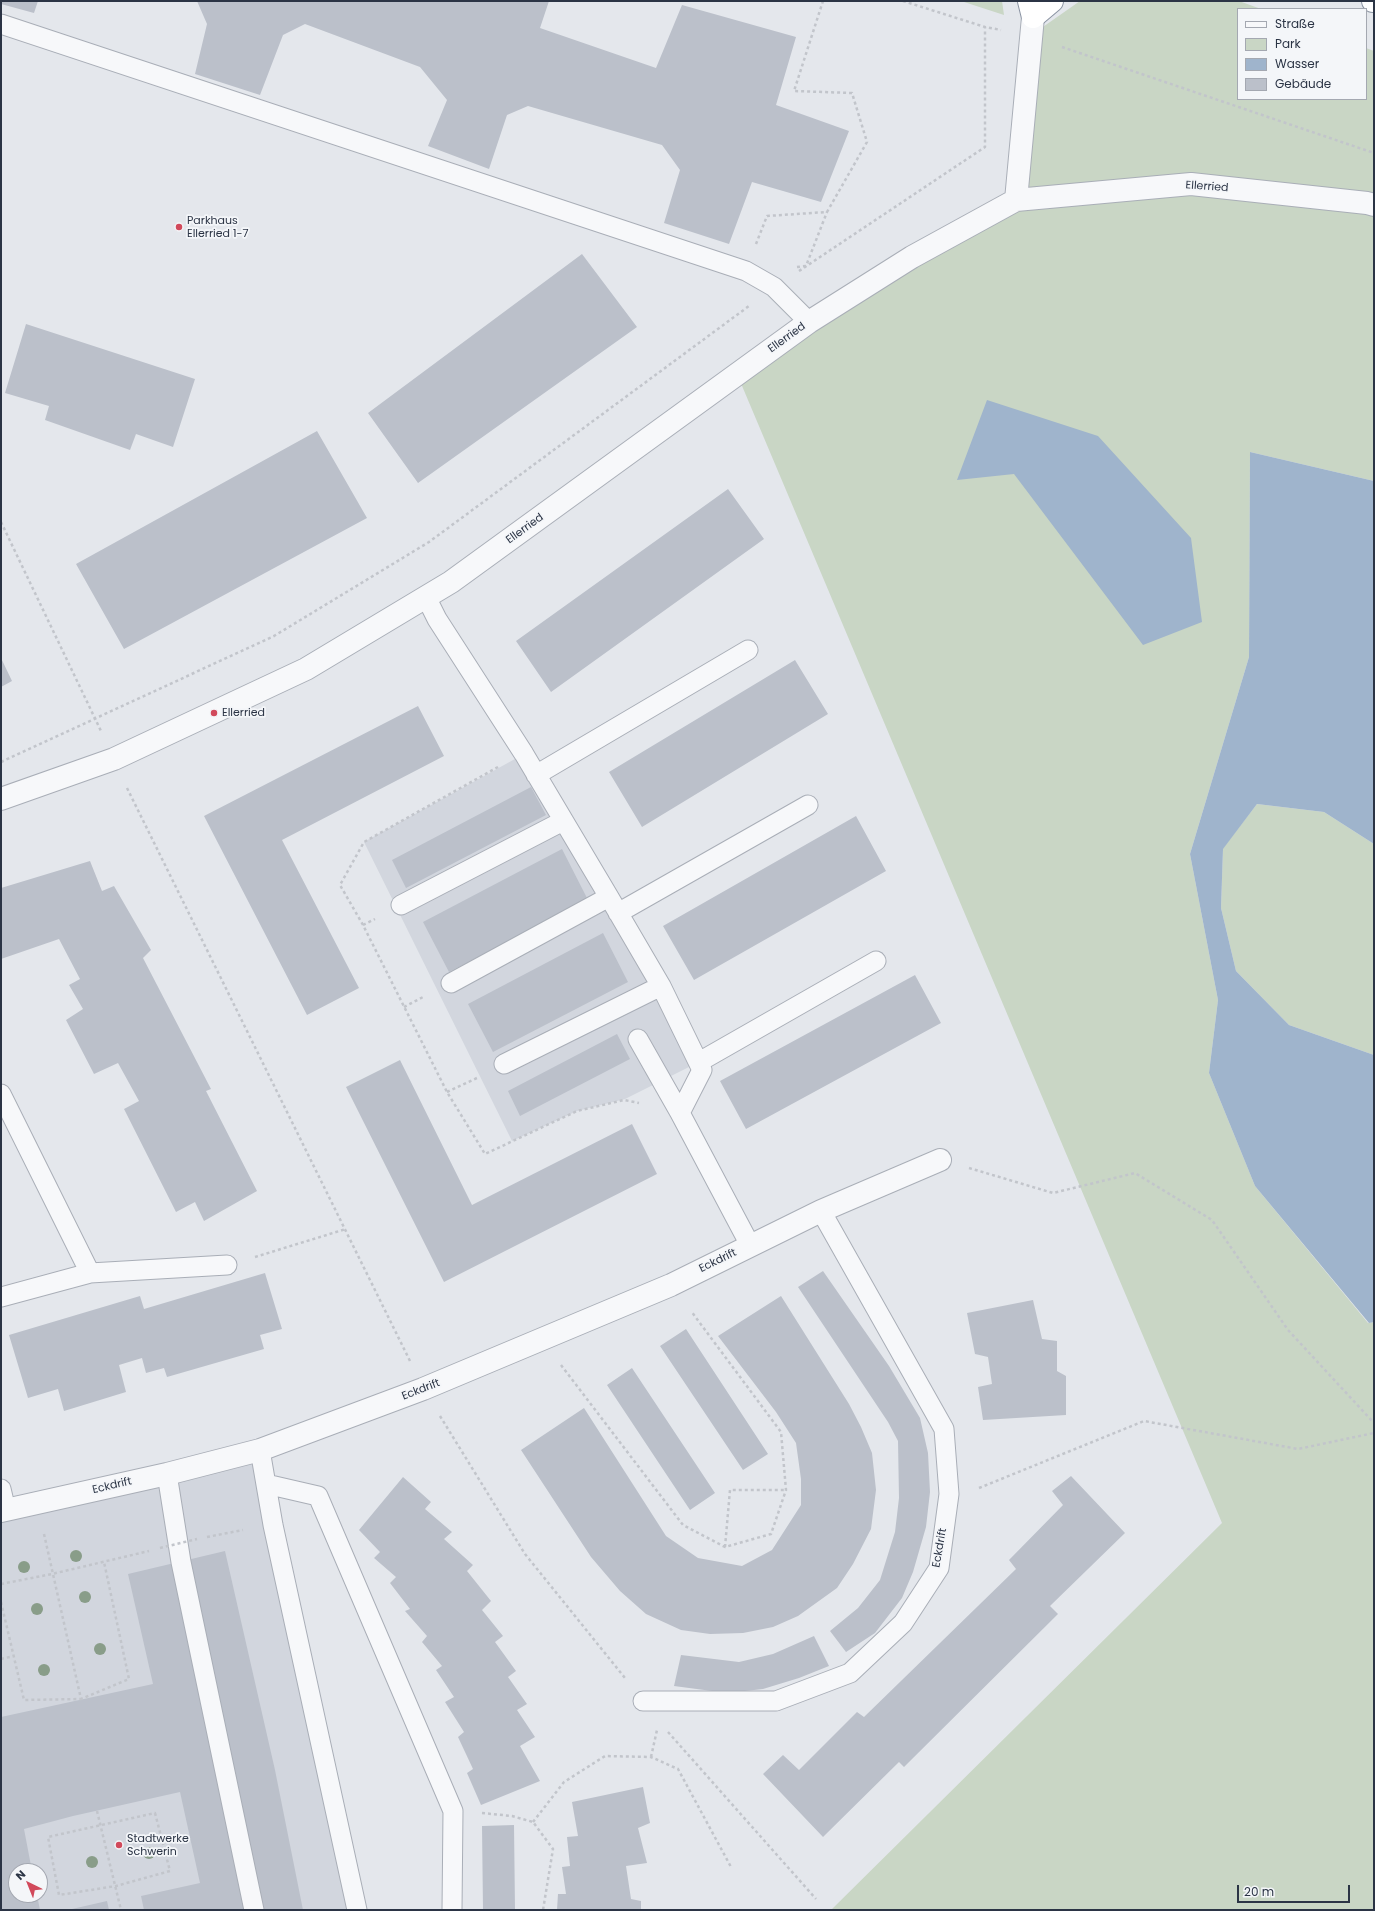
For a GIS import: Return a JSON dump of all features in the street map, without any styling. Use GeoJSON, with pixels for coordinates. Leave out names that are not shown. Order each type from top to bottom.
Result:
{"type":"FeatureCollection","features":[{"type":"Feature","properties":{"kind":"highway"},"geometry":{"type":"LineString","coordinates":[[1031,18],[1052,1]]}},
{"type":"Feature","properties":{"kind":"street"},"geometry":{"type":"LineString","coordinates":[[1016,200],[1031,18]]}},
{"type":"Feature","properties":{"kind":"street","name":"Ellerried"},"geometry":{"type":"LineString","coordinates":[[1,799],[114,759],[297,674],[458,577],[809,322],[912,257],[1016,200],[1191,184],[1374,205]]}},
{"type":"Feature","properties":{"kind":"street","name":"Eckdrift"},"geometry":{"type":"LineString","coordinates":[[4,1510],[37,1504],[168,1474],[260,1450],[423,1389],[671,1284],[821,1211],[940,1160]]}},
{"type":"Feature","properties":{"kind":"lane"},"geometry":{"type":"LineString","coordinates":[[1,24],[746,271],[774,288],[809,322]]}},
{"type":"Feature","properties":{"kind":"lane"},"geometry":{"type":"LineString","coordinates":[[426,597],[437,619],[536,775],[661,986],[702,1070],[680,1113]]}},
{"type":"Feature","properties":{"kind":"lane"},"geometry":{"type":"LineString","coordinates":[[536,775],[748,650]]}},
{"type":"Feature","properties":{"kind":"lane"},"geometry":{"type":"LineString","coordinates":[[451,983],[614,905],[808,805]]}},
{"type":"Feature","properties":{"kind":"lane"},"geometry":{"type":"LineString","coordinates":[[401,905],[563,821]]}},
{"type":"Feature","properties":{"kind":"lane"},"geometry":{"type":"LineString","coordinates":[[698,1062],[876,961]]}},
{"type":"Feature","properties":{"kind":"lane"},"geometry":{"type":"LineString","coordinates":[[504,1064],[661,986]]}},
{"type":"Feature","properties":{"kind":"lane"},"geometry":{"type":"LineString","coordinates":[[638,1039],[680,1113],[750,1245]]}},
{"type":"Feature","properties":{"kind":"lane"},"geometry":{"type":"LineString","coordinates":[[1,1094],[90,1273]]}},
{"type":"Feature","properties":{"kind":"lane","name":"Eckdrift"},"geometry":{"type":"LineString","coordinates":[[643,1701],[776,1701],[850,1673],[902,1623],[939,1568],[949,1494],[944,1429],[821,1211]]}},
{"type":"Feature","properties":{"kind":"lane"},"geometry":{"type":"LineString","coordinates":[[1,1297],[90,1273],[227,1265]]}},
{"type":"Feature","properties":{"kind":"lane"},"geometry":{"type":"LineString","coordinates":[[260,1450],[273,1525],[357,1910]]}},
{"type":"Feature","properties":{"kind":"lane"},"geometry":{"type":"LineString","coordinates":[[168,1474],[181,1562],[254,1910]]}},
{"type":"Feature","properties":{"kind":"lane"},"geometry":{"type":"LineString","coordinates":[[266,1484],[318,1496],[453,1811],[452,1910]]}},
{"type":"Feature","properties":{"kind":"lane"},"geometry":{"type":"LineString","coordinates":[[1,1489],[4,1510]]}},
{"type":"Feature","properties":{"kind":"path"},"geometry":{"type":"LineString","coordinates":[[806,266],[827,212],[867,142],[852,93],[794,91],[823,1]]}},
{"type":"Feature","properties":{"kind":"path"},"geometry":{"type":"LineString","coordinates":[[903,1],[985,27],[1031,18],[1237,99]]}},
{"type":"Feature","properties":{"kind":"path"},"geometry":{"type":"LineString","coordinates":[[1,762],[274,636],[429,542],[774,288],[985,147],[985,27]]}},
{"type":"Feature","properties":{"kind":"path"},"geometry":{"type":"LineString","coordinates":[[1239,100],[1374,153]]}},
{"type":"Feature","properties":{"kind":"path"},"geometry":{"type":"LineString","coordinates":[[806,266],[746,271],[767,216],[827,212]]}},
{"type":"Feature","properties":{"kind":"path"},"geometry":{"type":"LineString","coordinates":[[1,522],[114,759],[346,1229],[423,1389],[525,1554],[658,1721],[816,1899]]}},
{"type":"Feature","properties":{"kind":"path"},"geometry":{"type":"LineString","coordinates":[[447,1092],[504,1064]]}},
{"type":"Feature","properties":{"kind":"path"},"geometry":{"type":"LineString","coordinates":[[940,1160],[1053,1193],[1135,1172],[1212,1220],[1288,1330],[1374,1423]]}},
{"type":"Feature","properties":{"kind":"path"},"geometry":{"type":"LineString","coordinates":[[227,1265],[346,1229]]}},
{"type":"Feature","properties":{"kind":"path"},"geometry":{"type":"LineString","coordinates":[[542,1339],[683,1525],[725,1547],[771,1534],[786,1490],[781,1432],[671,1284]]}},
{"type":"Feature","properties":{"kind":"path"},"geometry":{"type":"LineString","coordinates":[[949,1494],[976,1489],[1144,1421],[1298,1449],[1374,1433]]}},
{"type":"Feature","properties":{"kind":"path"},"geometry":{"type":"LineString","coordinates":[[725,1547],[730,1490],[786,1490]]}},
{"type":"Feature","properties":{"kind":"path"},"geometry":{"type":"LineString","coordinates":[[37,1504],[81,1699]]}},
{"type":"Feature","properties":{"kind":"path"},"geometry":{"type":"LineString","coordinates":[[1,1584],[52,1574],[197,1539],[273,1525]]}},
{"type":"Feature","properties":{"kind":"path"},"geometry":{"type":"LineString","coordinates":[[1,1602],[24,1700],[81,1699],[129,1679],[104,1562]]}},
{"type":"Feature","properties":{"kind":"path"},"geometry":{"type":"LineString","coordinates":[[1,1659],[14,1656]]}},
{"type":"Feature","properties":{"kind":"path"},"geometry":{"type":"LineString","coordinates":[[651,1757],[658,1721]]}},
{"type":"Feature","properties":{"kind":"path"},"geometry":{"type":"LineString","coordinates":[[533,1822],[564,1782],[605,1756],[651,1757],[678,1769],[731,1867]]}},
{"type":"Feature","properties":{"kind":"path"},"geometry":{"type":"LineString","coordinates":[[97,1811],[121,1910]]}},
{"type":"Feature","properties":{"kind":"path"},"geometry":{"type":"LineString","coordinates":[[453,1811],[512,1816],[533,1822],[553,1848],[544,1910]]}},
{"type":"Feature","properties":{"kind":"path"},"geometry":{"type":"LineString","coordinates":[[155,1813],[170,1871],[116,1886],[59,1895],[48,1837],[155,1813]]}},
{"type":"Feature","properties":{"kind":"shaded area"},"geometry":{"type":"Polygon","coordinates":[[[524,754],[699,1062],[625,1099],[577,1111],[512,1141],[364,842],[524,754]]]}},
{"type":"Feature","properties":{"kind":"shaded area"},"geometry":{"type":"Polygon","coordinates":[[[256,1462],[361,1910],[1,1910],[1,1522],[256,1462]]]}},
{"type":"Feature","properties":{"kind":"green space"},"geometry":{"type":"Polygon","coordinates":[[[961,1],[1002,1],[1004,15],[961,1]]]}},
{"type":"Feature","properties":{"kind":"green space"},"geometry":{"type":"Polygon","coordinates":[[[1080,1],[1239,1],[1258,8],[1237,8],[1237,100],[1367,100],[1367,48],[1374,51],[1374,481],[1250,452],[1249,657],[1190,854],[1218,1000],[1209,1073],[1255,1186],[1368,1323],[1374,1322],[1374,1910],[831,1910],[1222,1523],[737,374],[1015,200],[1030,36],[1080,1]]]}},
{"type":"Feature","properties":{"kind":"green space"},"geometry":{"type":"Polygon","coordinates":[[[1257,804],[1324,812],[1374,844],[1374,1055],[1289,1025],[1236,971],[1221,908],[1223,848],[1257,804]]]}},
{"type":"Feature","properties":{"kind":"water"},"geometry":{"type":"Polygon","coordinates":[[[987,400],[1098,436],[1191,538],[1202,622],[1143,645],[1014,474],[957,480],[987,400]]]}},
{"type":"Feature","properties":{"kind":"water"},"geometry":{"type":"Polygon","coordinates":[[[1250,452],[1374,481],[1374,844],[1324,812],[1257,804],[1223,849],[1221,908],[1236,971],[1289,1025],[1374,1055],[1374,1322],[1369,1323],[1255,1186],[1209,1073],[1218,1000],[1190,854],[1249,657],[1250,452]]]}},
{"type":"Feature","properties":{"kind":"building"},"geometry":{"type":"Polygon","coordinates":[[[1,1],[38,1],[34,13],[1,4],[1,1]]]}},
{"type":"Feature","properties":{"kind":"building"},"geometry":{"type":"Polygon","coordinates":[[[197,1],[549,1],[540,28],[656,68],[682,5],[796,37],[776,105],[849,131],[821,202],[752,182],[729,244],[664,223],[680,170],[662,145],[528,106],[507,115],[489,169],[428,146],[447,100],[420,67],[305,24],[283,35],[260,95],[195,74],[207,24],[197,1]]]}},
{"type":"Feature","properties":{"kind":"building"},"geometry":{"type":"Polygon","coordinates":[[[582,254],[637,327],[418,483],[368,413],[582,254]]]}},
{"type":"Feature","properties":{"kind":"building"},"geometry":{"type":"Polygon","coordinates":[[[26,324],[195,379],[173,447],[136,434],[130,450],[45,420],[49,406],[5,393],[26,324]]]}},
{"type":"Feature","properties":{"kind":"building"},"geometry":{"type":"Polygon","coordinates":[[[317,431],[367,518],[124,649],[76,564],[317,431]]]}},
{"type":"Feature","properties":{"kind":"building"},"geometry":{"type":"Polygon","coordinates":[[[728,489],[764,539],[551,692],[516,641],[728,489]]]}},
{"type":"Feature","properties":{"kind":"building"},"geometry":{"type":"Polygon","coordinates":[[[1,658],[12,681],[1,687],[1,658]]]}},
{"type":"Feature","properties":{"kind":"building"},"geometry":{"type":"Polygon","coordinates":[[[795,660],[828,714],[642,827],[609,772],[795,660]]]}},
{"type":"Feature","properties":{"kind":"building"},"geometry":{"type":"Polygon","coordinates":[[[418,706],[444,756],[282,840],[359,988],[307,1015],[204,816],[418,706]]]}},
{"type":"Feature","properties":{"kind":"building"},"geometry":{"type":"Polygon","coordinates":[[[531,787],[546,815],[406,888],[392,860],[531,787]]]}},
{"type":"Feature","properties":{"kind":"building"},"geometry":{"type":"Polygon","coordinates":[[[856,816],[886,871],[694,980],[663,926],[856,816]]]}},
{"type":"Feature","properties":{"kind":"building"},"geometry":{"type":"Polygon","coordinates":[[[562,849],[588,900],[449,972],[423,922],[562,849]]]}},
{"type":"Feature","properties":{"kind":"building"},"geometry":{"type":"Polygon","coordinates":[[[90,861],[102,891],[114,886],[151,950],[143,958],[211,1089],[206,1091],[257,1191],[204,1221],[195,1202],[176,1212],[124,1109],[139,1101],[118,1063],[94,1074],[66,1020],[83,1009],[69,985],[80,979],[59,939],[1,959],[1,888],[90,861]]]}},
{"type":"Feature","properties":{"kind":"building"},"geometry":{"type":"Polygon","coordinates":[[[603,933],[628,982],[493,1052],[468,1004],[603,933]]]}},
{"type":"Feature","properties":{"kind":"building"},"geometry":{"type":"Polygon","coordinates":[[[915,975],[941,1023],[746,1129],[720,1081],[915,975]]]}},
{"type":"Feature","properties":{"kind":"building"},"geometry":{"type":"Polygon","coordinates":[[[617,1034],[630,1059],[520,1116],[508,1091],[617,1034]]]}},
{"type":"Feature","properties":{"kind":"building"},"geometry":{"type":"Polygon","coordinates":[[[400,1060],[472,1205],[632,1124],[657,1174],[444,1282],[346,1087],[400,1060]]]}},
{"type":"Feature","properties":{"kind":"building"},"geometry":{"type":"Polygon","coordinates":[[[823,1271],[889,1366],[920,1418],[928,1453],[930,1492],[926,1527],[913,1572],[902,1598],[875,1633],[846,1652],[830,1631],[858,1608],[880,1580],[895,1532],[899,1498],[898,1441],[888,1422],[798,1287],[823,1271]]]}},
{"type":"Feature","properties":{"kind":"building"},"geometry":{"type":"Polygon","coordinates":[[[265,1273],[282,1329],[260,1335],[264,1349],[167,1377],[164,1368],[146,1373],[142,1358],[119,1365],[126,1392],[64,1411],[58,1389],[28,1398],[9,1335],[140,1296],[144,1309],[265,1273]]]}},
{"type":"Feature","properties":{"kind":"building"},"geometry":{"type":"Polygon","coordinates":[[[781,1296],[849,1404],[872,1453],[876,1490],[871,1529],[853,1564],[837,1588],[798,1616],[773,1627],[743,1633],[710,1634],[681,1630],[646,1614],[620,1591],[591,1557],[521,1450],[584,1408],[666,1536],[698,1558],[742,1566],[772,1550],[801,1505],[801,1479],[796,1443],[776,1412],[718,1336],[781,1296]]]}},
{"type":"Feature","properties":{"kind":"building"},"geometry":{"type":"Polygon","coordinates":[[[1033,1300],[1042,1339],[1057,1341],[1057,1371],[1066,1376],[1066,1415],[983,1420],[978,1387],[992,1384],[988,1357],[975,1354],[967,1313],[1033,1300]]]}},
{"type":"Feature","properties":{"kind":"building"},"geometry":{"type":"Polygon","coordinates":[[[686,1329],[768,1454],[743,1470],[660,1346],[686,1329]]]}},
{"type":"Feature","properties":{"kind":"building"},"geometry":{"type":"Polygon","coordinates":[[[632,1368],[715,1493],[690,1510],[607,1385],[632,1368]]]}},
{"type":"Feature","properties":{"kind":"building"},"geometry":{"type":"Polygon","coordinates":[[[1071,1476],[1125,1533],[1050,1606],[1058,1614],[904,1767],[899,1762],[823,1837],[763,1774],[783,1755],[799,1770],[857,1712],[864,1717],[1016,1569],[1009,1560],[1063,1505],[1052,1491],[1071,1476]]]}},
{"type":"Feature","properties":{"kind":"building"},"geometry":{"type":"Polygon","coordinates":[[[403,1477],[431,1502],[425,1509],[452,1532],[444,1539],[473,1565],[467,1571],[491,1601],[482,1610],[503,1636],[495,1642],[516,1671],[508,1677],[527,1704],[517,1710],[535,1737],[520,1746],[540,1781],[481,1805],[467,1773],[473,1769],[458,1737],[464,1732],[445,1702],[454,1697],[436,1670],[442,1666],[422,1642],[427,1636],[405,1611],[410,1609],[390,1583],[396,1577],[374,1558],[380,1552],[359,1530],[403,1477]]]}},
{"type":"Feature","properties":{"kind":"building"},"geometry":{"type":"Polygon","coordinates":[[[225,1551],[275,1770],[303,1910],[144,1910],[141,1896],[200,1883],[180,1792],[73,1816],[24,1829],[30,1863],[8,1863],[8,1903],[39,1903],[40,1910],[1,1910],[1,1717],[153,1684],[128,1574],[225,1551]]]}},
{"type":"Feature","properties":{"kind":"building"},"geometry":{"type":"Polygon","coordinates":[[[814,1636],[829,1666],[799,1678],[763,1689],[727,1693],[674,1686],[681,1655],[739,1662],[773,1654],[814,1636]]]}},
{"type":"Feature","properties":{"kind":"building"},"geometry":{"type":"Polygon","coordinates":[[[643,1787],[650,1823],[638,1828],[647,1863],[626,1866],[631,1899],[641,1901],[641,1910],[557,1910],[558,1894],[566,1894],[562,1867],[570,1866],[567,1837],[578,1836],[572,1802],[643,1787]]]}},
{"type":"Feature","properties":{"kind":"building"},"geometry":{"type":"Polygon","coordinates":[[[514,1825],[515,1910],[483,1910],[482,1826],[514,1825]]]}},
{"type":"Feature","properties":{"kind":"building"},"geometry":{"type":"Polygon","coordinates":[[[107,1901],[109,1910],[72,1910],[72,1909],[107,1901]]]}},
{"type":"Feature","properties":{"kind":"place","name":"Parkhaus Ellerried 1-7"},"geometry":{"type":"Point","coordinates":[179,227]}},
{"type":"Feature","properties":{"kind":"place","name":"Ellerried"},"geometry":{"type":"Point","coordinates":[214,713]}},
{"type":"Feature","properties":{"kind":"place","name":"Stadtwerke Schwerin"},"geometry":{"type":"Point","coordinates":[119,1845]}}]}
